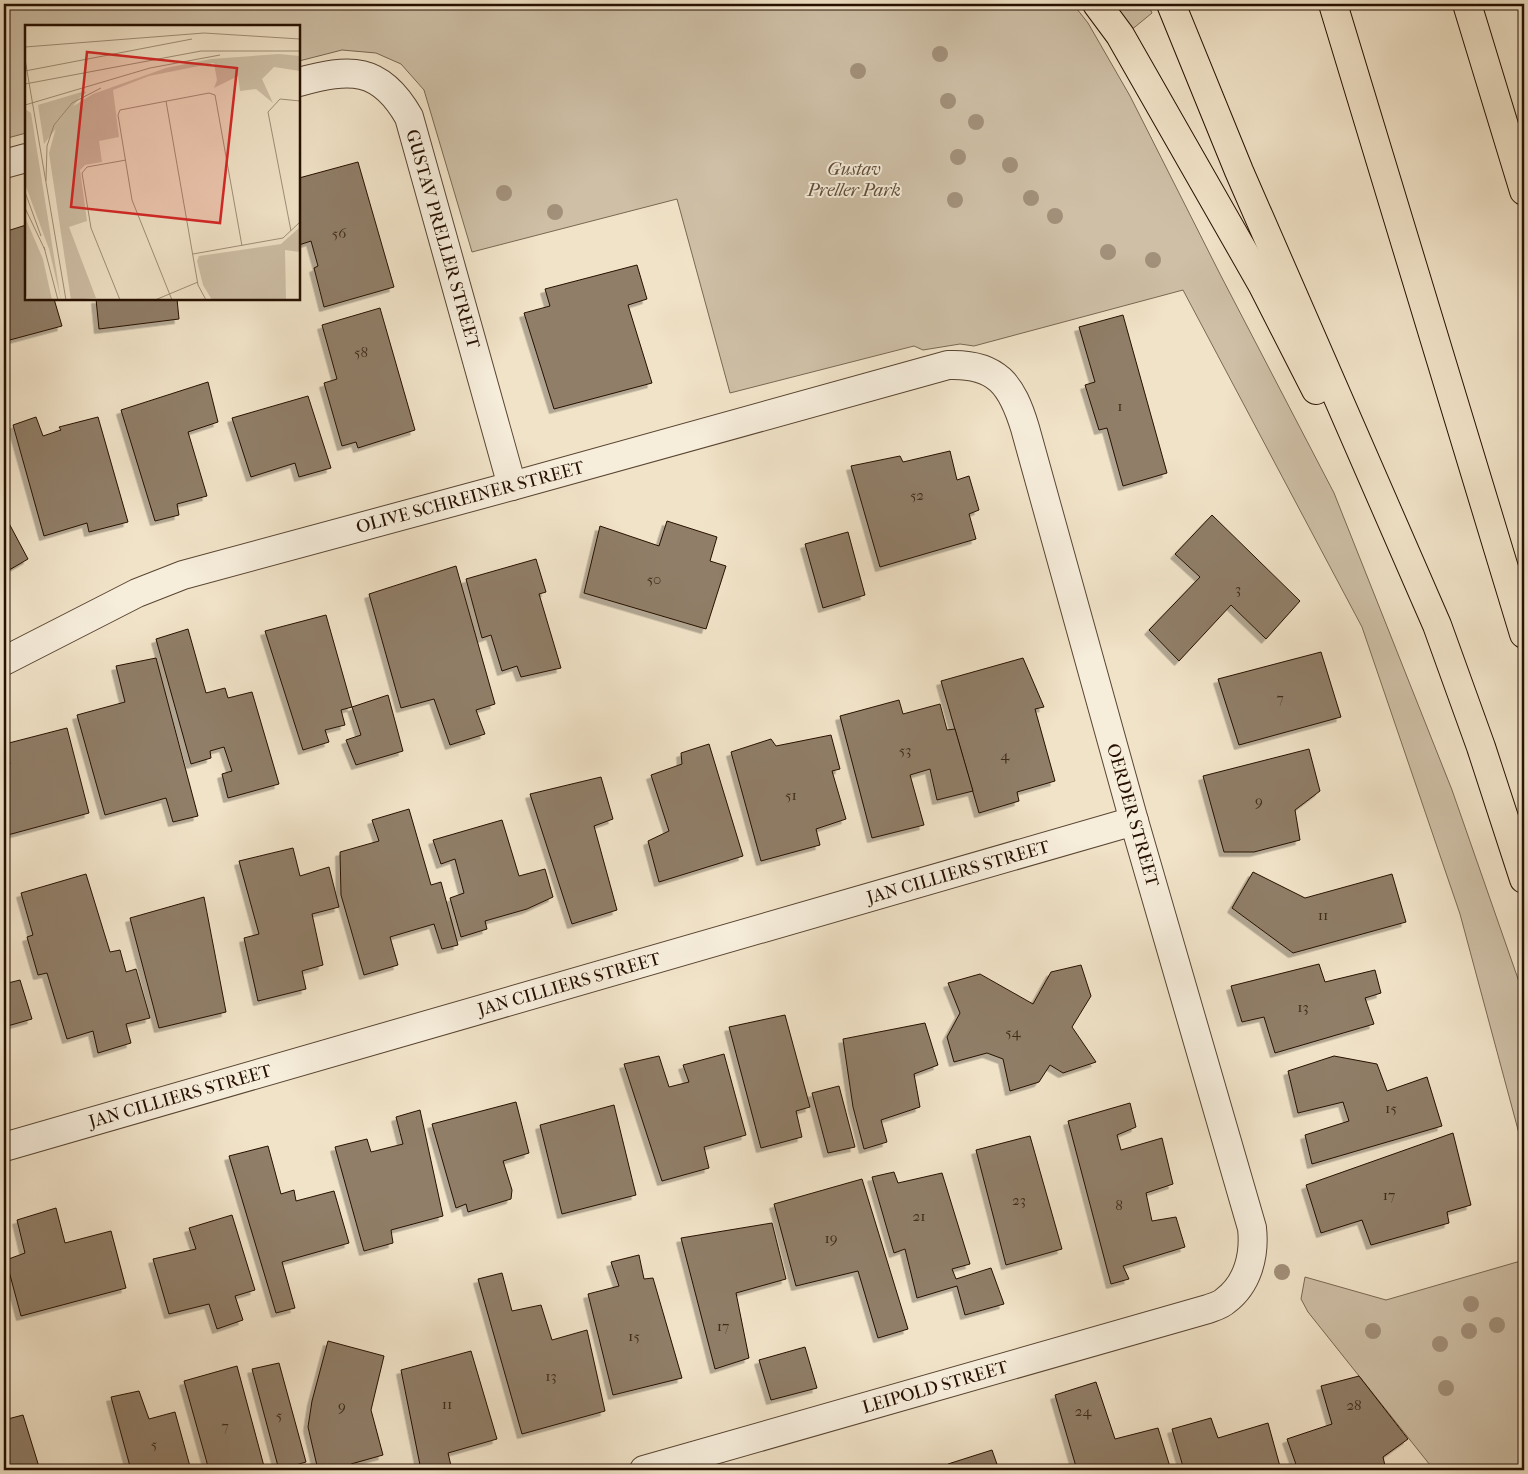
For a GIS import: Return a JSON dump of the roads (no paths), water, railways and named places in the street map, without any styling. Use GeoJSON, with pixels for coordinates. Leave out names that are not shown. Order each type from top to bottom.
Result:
{"type":"FeatureCollection","features":[{"type":"Feature","properties":{"kind":"highway"},"geometry":{"type":"LineString","coordinates":[[1097,4],[1120,35],[1262,284],[1437,625]]}},
{"type":"Feature","properties":{"kind":"highway"},"geometry":{"type":"LineString","coordinates":[[1171,4],[1239,171],[1437,625],[1481,747],[1524,879]]}},
{"type":"Feature","properties":{"kind":"highway"},"geometry":{"type":"LineString","coordinates":[[1334,4],[1524,634]]}},
{"type":"Feature","properties":{"kind":"highway"},"geometry":{"type":"LineString","coordinates":[[1467,4],[1524,191]]}},
{"type":"Feature","properties":{"kind":"street","name":"GUSTAV PRELLER STREET"},"geometry":{"type":"LineString","coordinates":[[300,82],[328,74],[346,72],[364,75],[386,88],[400,103],[408,117],[512,486]]}},
{"type":"Feature","properties":{"kind":"street"},"geometry":{"type":"LineString","coordinates":[[4,164],[25,158]]}},
{"type":"Feature","properties":{"kind":"street","name":"OLIVE SCHREINER STREET"},"geometry":{"type":"LineString","coordinates":[[4,661],[137,592],[183,575],[512,486],[948,364]]}},
{"type":"Feature","properties":{"kind":"street","name":"OERDER STREET"},"geometry":{"type":"LineString","coordinates":[[948,364],[975,366],[987,371],[1000,379],[1010,390],[1018,404],[1134,821],[1252,1228],[1252,1258],[1246,1274],[1239,1288],[1224,1302]]}},
{"type":"Feature","properties":{"kind":"street","name":"JAN CILLIERS STREET"},"geometry":{"type":"LineString","coordinates":[[4,1147],[1134,821]]}},
{"type":"Feature","properties":{"kind":"street","name":"LEIPOLD STREET"},"geometry":{"type":"LineString","coordinates":[[644,1470],[1208,1309],[1224,1302]]}},
{"type":"Feature","properties":{"kind":"park label","name":"Gustav Preller Park"},"geometry":{"type":"Point","coordinates":[854,179]}}]}
